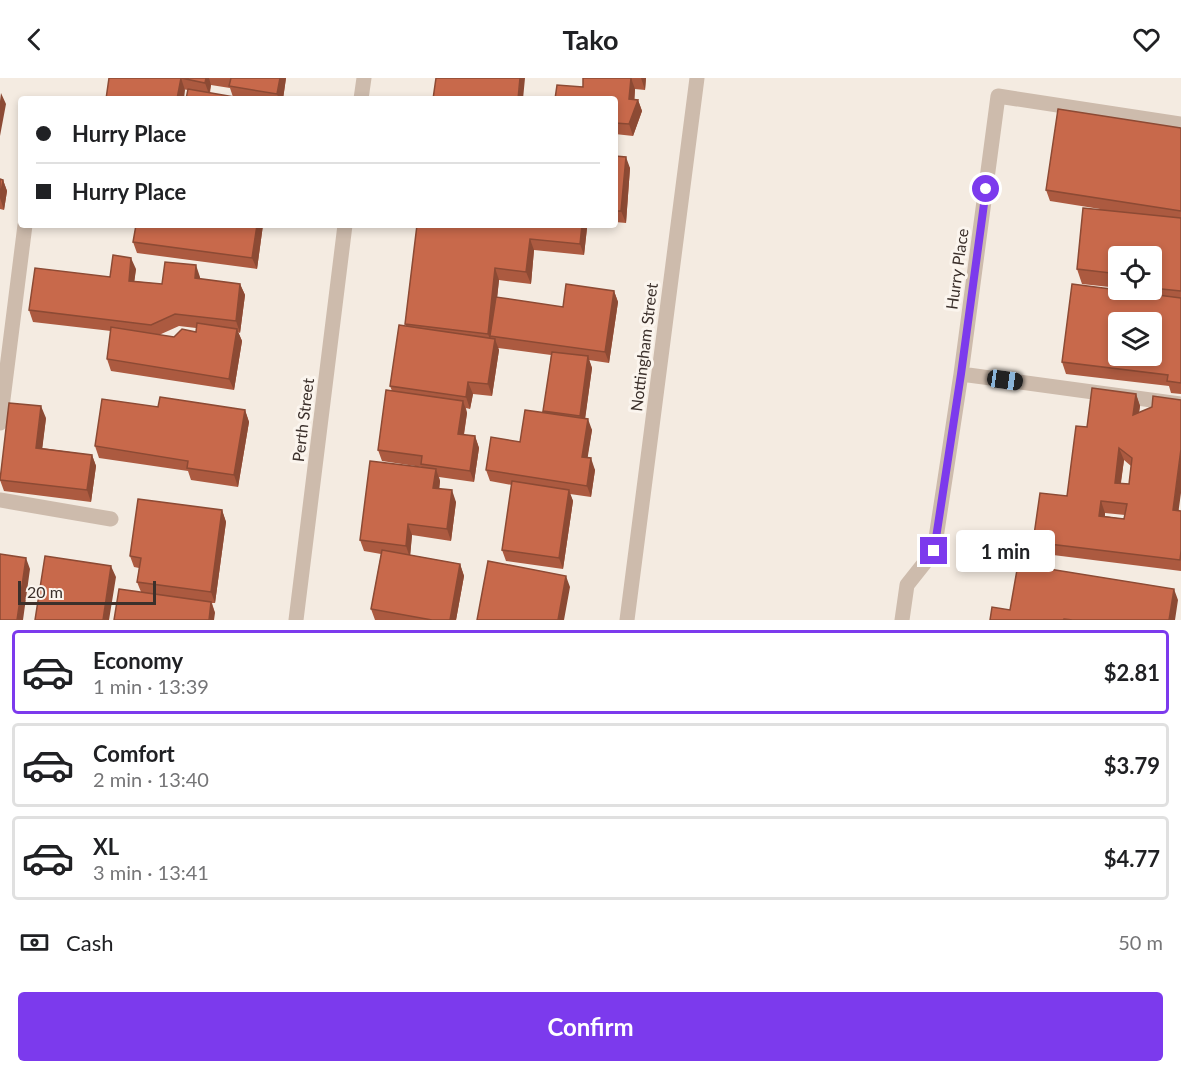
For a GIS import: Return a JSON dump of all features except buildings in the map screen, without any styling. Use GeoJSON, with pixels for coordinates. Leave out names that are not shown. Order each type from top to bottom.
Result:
{"type":"FeatureCollection","features":[{"type":"Feature","properties":{"kind":"street"},"geometry":{"type":"LineString","coordinates":[[361,96],[364,78]]}},
{"type":"Feature","properties":{"kind":"street","name":"Nottingham Street"},"geometry":{"type":"LineString","coordinates":[[627,620],[697,78]]}},
{"type":"Feature","properties":{"kind":"street","name":"Hurry Place"},"geometry":{"type":"LineString","coordinates":[[902,620],[907,585],[934,551],[961,374],[998,96],[1181,124]]}},
{"type":"Feature","properties":{"kind":"street"},"geometry":{"type":"LineString","coordinates":[[0,423],[25,228]]}},
{"type":"Feature","properties":{"kind":"street","name":"Perth Street"},"geometry":{"type":"LineString","coordinates":[[296,620],[345,228]]}},
{"type":"Feature","properties":{"kind":"street"},"geometry":{"type":"LineString","coordinates":[[961,374],[1181,404]]}},
{"type":"Feature","properties":{"kind":"street"},"geometry":{"type":"LineString","coordinates":[[0,500],[111,519]]}},
{"type":"Feature","properties":{"kind":"route"},"geometry":{"type":"LineString","coordinates":[[934,551],[986,189]]}}]}
